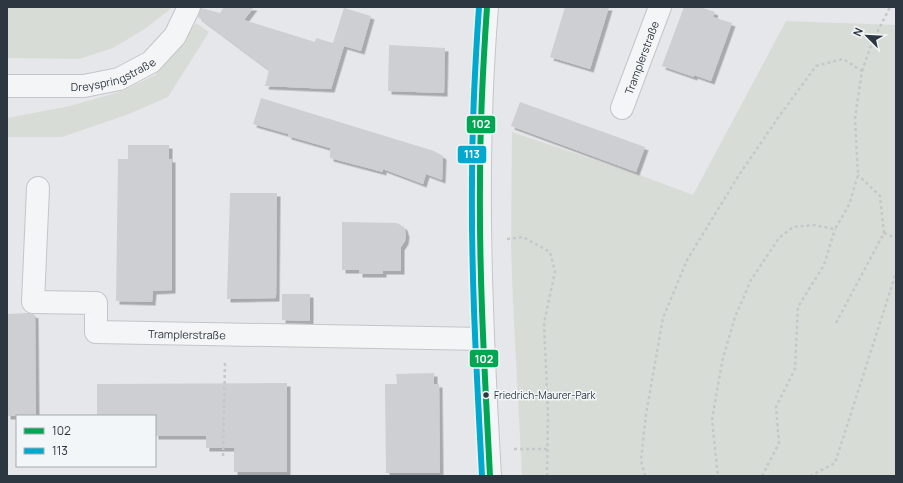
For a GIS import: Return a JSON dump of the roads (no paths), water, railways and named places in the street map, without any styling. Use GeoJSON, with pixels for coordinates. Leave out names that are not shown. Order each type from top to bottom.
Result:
{"type":"FeatureCollection","features":[{"type":"Feature","properties":{"kind":"street","name":"Dreyspringstraße"},"geometry":{"type":"LineString","coordinates":[[7,86],[84,86],[119,79],[150,62],[175,36],[189,7]]}},
{"type":"Feature","properties":{"kind":"street"},"geometry":{"type":"LineString","coordinates":[[487,7],[483,61],[479,244],[490,476]]}},
{"type":"Feature","properties":{"kind":"street","name":"Tramplerstraße"},"geometry":{"type":"LineString","coordinates":[[622,108],[660,7]]}},
{"type":"Feature","properties":{"kind":"street","name":"Tramplerstraße"},"geometry":{"type":"LineString","coordinates":[[38,188],[33,302],[96,302],[96,332],[484,339]]}},
{"type":"Feature","properties":{"kind":"place","name":"Friedrich-Maurer-Park"},"geometry":{"type":"Point","coordinates":[486,395]}}]}
